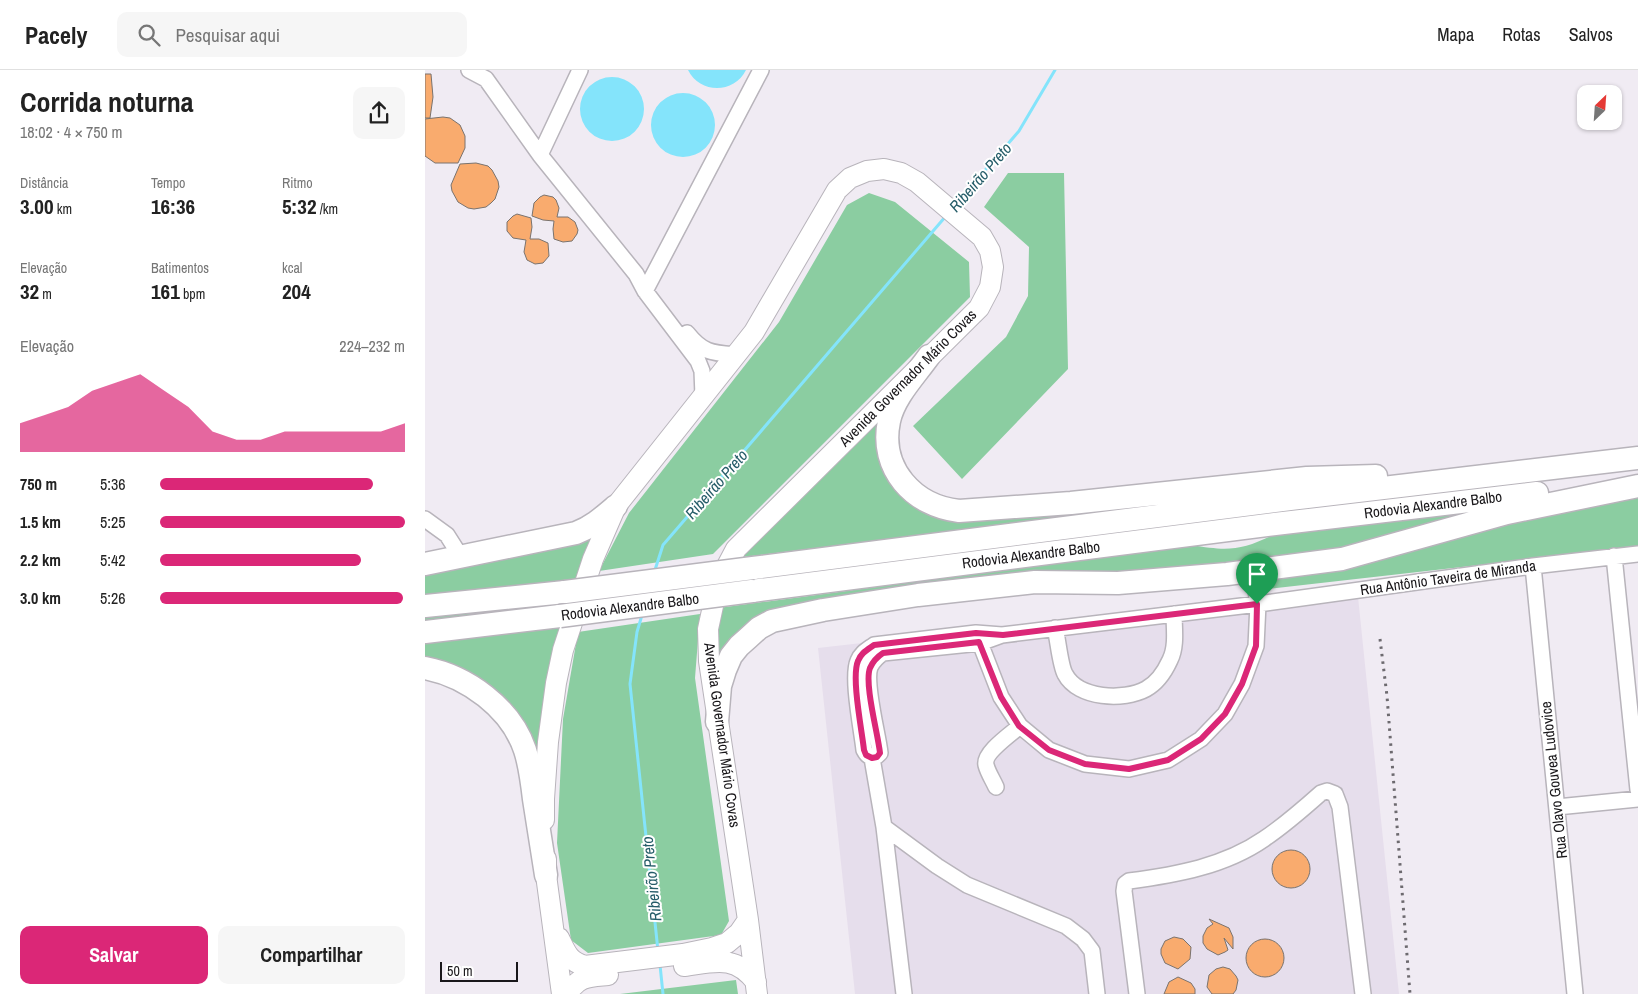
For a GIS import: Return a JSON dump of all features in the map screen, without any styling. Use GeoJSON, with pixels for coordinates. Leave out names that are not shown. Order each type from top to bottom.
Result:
{"type":"FeatureCollection","features":[{"type":"Feature","properties":{"kind":"highway"},"geometry":{"type":"LineString","coordinates":[[929,356],[898,399],[889,421],[887,444],[893,467],[906,487],[925,502],[947,510],[959,511],[1071,503],[1307,478],[1517,473]]}},
{"type":"Feature","properties":{"kind":"highway","name":"Rodovia Alexandre Balbo"},"geometry":{"type":"LineString","coordinates":[[425,606],[565,592],[1271,502],[1638,458]]}},
{"type":"Feature","properties":{"kind":"highway","name":"Rodovia Alexandre Balbo"},"geometry":{"type":"LineString","coordinates":[[425,632],[1285,523],[1638,481]]}},
{"type":"Feature","properties":{"kind":"highway"},"geometry":{"type":"LineString","coordinates":[[717,722],[720,686],[731,656],[759,628],[772,621],[823,610],[918,595],[1025,584],[1117,583],[1308,565],[1351,557],[1507,513],[1638,486]]}},
{"type":"Feature","properties":{"kind":"highway"},"geometry":{"type":"LineString","coordinates":[[425,564],[576,533],[598,522],[616,506]]}},
{"type":"Feature","properties":{"kind":"highway"},"geometry":{"type":"LineString","coordinates":[[425,668],[451,675],[472,685],[497,707],[516,732],[525,748],[529,767],[546,875]]}},
{"type":"Feature","properties":{"kind":"main road","name":"Avenida Governador Mário Covas"},"geometry":{"type":"LineString","coordinates":[[562,994],[546,875],[544,799],[548,742],[556,683],[563,650],[593,559],[616,506],[754,332],[837,190],[850,178],[867,170],[884,169],[901,173],[917,182],[982,237],[990,251],[993,267],[990,287],[979,308],[736,549],[718,583],[708,629],[709,661],[748,920],[756,988]]}},
{"type":"Feature","properties":{"kind":"main road"},"geometry":{"type":"LineString","coordinates":[[684,960],[727,942],[739,933],[748,920]]}},
{"type":"Feature","properties":{"kind":"main road"},"geometry":{"type":"LineString","coordinates":[[553,925],[570,959],[575,963],[585,966],[633,966],[684,960],[721,961],[733,963],[749,972],[756,988]]}},
{"type":"Feature","properties":{"kind":"main road"},"geometry":{"type":"LineString","coordinates":[[567,994],[573,984],[582,979],[633,966]]}},
{"type":"Feature","properties":{"kind":"street"},"geometry":{"type":"LineString","coordinates":[[469,70],[488,74],[540,154],[636,274],[697,345],[706,351],[736,355]]}},
{"type":"Feature","properties":{"kind":"street"},"geometry":{"type":"LineString","coordinates":[[540,154],[580,70]]}},
{"type":"Feature","properties":{"kind":"street"},"geometry":{"type":"LineString","coordinates":[[647,287],[761,70]]}},
{"type":"Feature","properties":{"kind":"street"},"geometry":{"type":"LineString","coordinates":[[647,287],[698,361],[702,371],[703,396]]}},
{"type":"Feature","properties":{"kind":"street"},"geometry":{"type":"LineString","coordinates":[[425,519],[447,535],[461,557]]}},
{"type":"Feature","properties":{"kind":"street","name":"Rua Antônio Taveira de Miranda"},"geometry":{"type":"LineString","coordinates":[[904,994],[884,827],[872,758],[866,755],[864,750],[855,675],[857,662],[863,652],[874,645],[978,638],[1638,554]]}},
{"type":"Feature","properties":{"kind":"street"},"geometry":{"type":"LineString","coordinates":[[1614,556],[1638,790]]}},
{"type":"Feature","properties":{"kind":"street","name":"Rua Olavo Gouvea Ludovice"},"geometry":{"type":"LineString","coordinates":[[1533,566],[1575,994]]}},
{"type":"Feature","properties":{"kind":"street"},"geometry":{"type":"LineString","coordinates":[[978,638],[1001,697],[1019,726],[1049,750],[1085,764],[1129,769],[1168,760],[1201,739],[1225,714],[1242,684],[1256,646],[1257,604],[1253,571]]}},
{"type":"Feature","properties":{"kind":"street"},"geometry":{"type":"LineString","coordinates":[[1055,628],[1064,673],[1070,680],[1093,694],[1123,695],[1136,693],[1147,688],[1157,680],[1165,669],[1171,658],[1174,646],[1174,614]]}},
{"type":"Feature","properties":{"kind":"street"},"geometry":{"type":"LineString","coordinates":[[997,788],[986,764],[986,759],[990,752],[1019,726]]}},
{"type":"Feature","properties":{"kind":"street"},"geometry":{"type":"LineString","coordinates":[[1137,994],[1124,890],[1125,884],[1129,881],[1183,873],[1224,860],[1263,840],[1288,822],[1321,793],[1327,791],[1335,794],[1340,807],[1363,994]]}},
{"type":"Feature","properties":{"kind":"street"},"geometry":{"type":"LineString","coordinates":[[1557,807],[1638,799]]}},
{"type":"Feature","properties":{"kind":"street"},"geometry":{"type":"LineString","coordinates":[[884,827],[937,866],[967,885],[1066,926],[1083,939],[1092,951],[1097,994]]}},
{"type":"Feature","properties":{"kind":"shaded area"},"geometry":{"type":"Polygon","coordinates":[[[1357,587],[1399,994],[855,994],[818,648],[1357,587]]]}},
{"type":"Feature","properties":{"kind":"green space"},"geometry":{"type":"Polygon","coordinates":[[[1008,173],[1064,173],[1068,369],[962,479],[913,426],[1006,337],[1028,296],[1029,247],[984,207],[1008,173]]]}},
{"type":"Feature","properties":{"kind":"green space"},"geometry":{"type":"Polygon","coordinates":[[[869,193],[895,202],[969,262],[970,297],[713,554],[599,571],[629,513],[779,322],[847,205],[869,193]]]}},
{"type":"Feature","properties":{"kind":"green space"},"geometry":{"type":"Polygon","coordinates":[[[879,418],[914,505],[1321,485],[743,557],[747,550],[879,418]]]}},
{"type":"Feature","properties":{"kind":"green space"},"geometry":{"type":"Polygon","coordinates":[[[1638,498],[1638,547],[1259,590],[1261,580],[1565,506],[1638,498]]]}},
{"type":"Feature","properties":{"kind":"green space"},"geometry":{"type":"Polygon","coordinates":[[[1477,511],[1357,549],[781,611],[716,668],[718,608],[1191,545],[1224,549],[1242,547],[1273,535],[1477,511]]]}},
{"type":"Feature","properties":{"kind":"green space"},"geometry":{"type":"Polygon","coordinates":[[[592,537],[577,579],[425,595],[425,570],[592,537]]]}},
{"type":"Feature","properties":{"kind":"green space"},"geometry":{"type":"Polygon","coordinates":[[[558,600],[559,611],[425,625],[425,614],[558,600]]]}},
{"type":"Feature","properties":{"kind":"green space"},"geometry":{"type":"Polygon","coordinates":[[[700,614],[695,678],[729,921],[721,935],[588,953],[571,940],[557,843],[563,719],[578,632],[700,614]]]}},
{"type":"Feature","properties":{"kind":"green space"},"geometry":{"type":"Polygon","coordinates":[[[562,627],[538,781],[529,743],[425,663],[425,642],[562,627]]]}},
{"type":"Feature","properties":{"kind":"green space"},"geometry":{"type":"Polygon","coordinates":[[[736,980],[738,994],[620,994],[736,980]]]}},
{"type":"Feature","properties":{"kind":"water"},"geometry":{"type":"Polygon","coordinates":[[[688,70],[746,70],[741,78],[734,83],[726,87],[717,88],[708,87],[700,83],[693,78],[688,70]]]}},
{"type":"Feature","properties":{"kind":"water"},"geometry":{"type":"Polygon","coordinates":[[[612,77],[624,79],[635,86],[642,97],[644,109],[642,121],[635,132],[624,139],[612,141],[600,139],[589,132],[582,121],[580,109],[582,97],[589,86],[600,79],[612,77]]]}},
{"type":"Feature","properties":{"kind":"water"},"geometry":{"type":"Polygon","coordinates":[[[683,93],[695,95],[706,102],[713,113],[715,125],[713,137],[706,148],[695,155],[683,157],[671,155],[660,148],[653,137],[651,125],[653,113],[660,102],[671,95],[683,93]]]}},
{"type":"Feature","properties":{"kind":"building"},"geometry":{"type":"Polygon","coordinates":[[[425,74],[431,74],[433,97],[430,118],[425,118],[425,74]]]}},
{"type":"Feature","properties":{"kind":"building"},"geometry":{"type":"Polygon","coordinates":[[[450,118],[460,125],[465,136],[465,148],[458,163],[435,163],[425,156],[425,119],[450,118]]]}},
{"type":"Feature","properties":{"kind":"building"},"geometry":{"type":"Polygon","coordinates":[[[476,163],[488,166],[492,170],[499,187],[495,199],[491,203],[486,207],[474,209],[458,202],[451,185],[460,164],[476,163]]]}},
{"type":"Feature","properties":{"kind":"building"},"geometry":{"type":"Polygon","coordinates":[[[544,195],[553,197],[556,200],[559,208],[557,217],[568,217],[575,222],[578,230],[572,241],[563,242],[554,239],[554,221],[532,216],[534,203],[544,195]]]}},
{"type":"Feature","properties":{"kind":"building"},"geometry":{"type":"Polygon","coordinates":[[[517,214],[531,218],[530,239],[539,239],[548,243],[549,256],[543,263],[535,264],[527,260],[524,252],[526,240],[513,238],[507,231],[507,222],[517,214]]]}},
{"type":"Feature","properties":{"kind":"building"},"geometry":{"type":"Polygon","coordinates":[[[1291,850],[1304,856],[1310,869],[1304,882],[1291,888],[1278,882],[1272,869],[1278,856],[1291,850]]]}},
{"type":"Feature","properties":{"kind":"building"},"geometry":{"type":"Polygon","coordinates":[[[1209,919],[1229,928],[1233,937],[1233,949],[1224,938],[1228,950],[1225,952],[1218,955],[1207,949],[1203,943],[1203,936],[1207,928],[1213,924],[1209,919]]]}},
{"type":"Feature","properties":{"kind":"building"},"geometry":{"type":"Polygon","coordinates":[[[1174,937],[1183,939],[1191,947],[1190,959],[1178,969],[1165,963],[1161,954],[1165,941],[1174,937]]]}},
{"type":"Feature","properties":{"kind":"building"},"geometry":{"type":"Polygon","coordinates":[[[1265,939],[1278,945],[1284,958],[1278,971],[1265,977],[1252,971],[1246,958],[1252,945],[1265,939]]]}},
{"type":"Feature","properties":{"kind":"building"},"geometry":{"type":"Polygon","coordinates":[[[1223,967],[1230,969],[1236,976],[1238,980],[1236,990],[1233,994],[1212,994],[1207,987],[1209,975],[1216,969],[1223,967]]]}},
{"type":"Feature","properties":{"kind":"building"},"geometry":{"type":"Polygon","coordinates":[[[1178,977],[1191,983],[1195,989],[1195,994],[1164,994],[1169,982],[1178,977]]]}},
{"type":"Feature","properties":{"kind":"waterway","name":"Ribeirão Preto"},"geometry":{"type":"LineString","coordinates":[[955,205],[1019,131],[1055,70]]}},
{"type":"Feature","properties":{"kind":"waterway","name":"Ribeirão Preto"},"geometry":{"type":"LineString","coordinates":[[654,573],[663,545],[946,216]]}},
{"type":"Feature","properties":{"kind":"waterway","name":"Ribeirão Preto"},"geometry":{"type":"LineString","coordinates":[[642,615],[637,632],[630,684],[658,951]]}},
{"type":"Feature","properties":{"kind":"waterway","name":"Ribeirão Preto"},"geometry":{"type":"LineString","coordinates":[[660,965],[663,994]]}},
{"type":"Feature","properties":{"kind":"railway"},"geometry":{"type":"LineString","coordinates":[[1380,639],[1387,696],[1410,994]]}},
{"type":"Feature","properties":{"kind":"route"},"geometry":{"type":"LineString","coordinates":[[1257,604],[1256,646],[1242,684],[1225,714],[1201,739],[1168,760],[1129,769],[1085,764],[1049,750],[1019,726],[1001,697],[979,642],[883,653],[875,659],[869,669],[868,681],[880,753],[877,757],[872,758],[866,755],[864,750],[855,675],[857,662],[863,652],[874,645],[976,633],[1003,635],[1257,604]]}}]}
